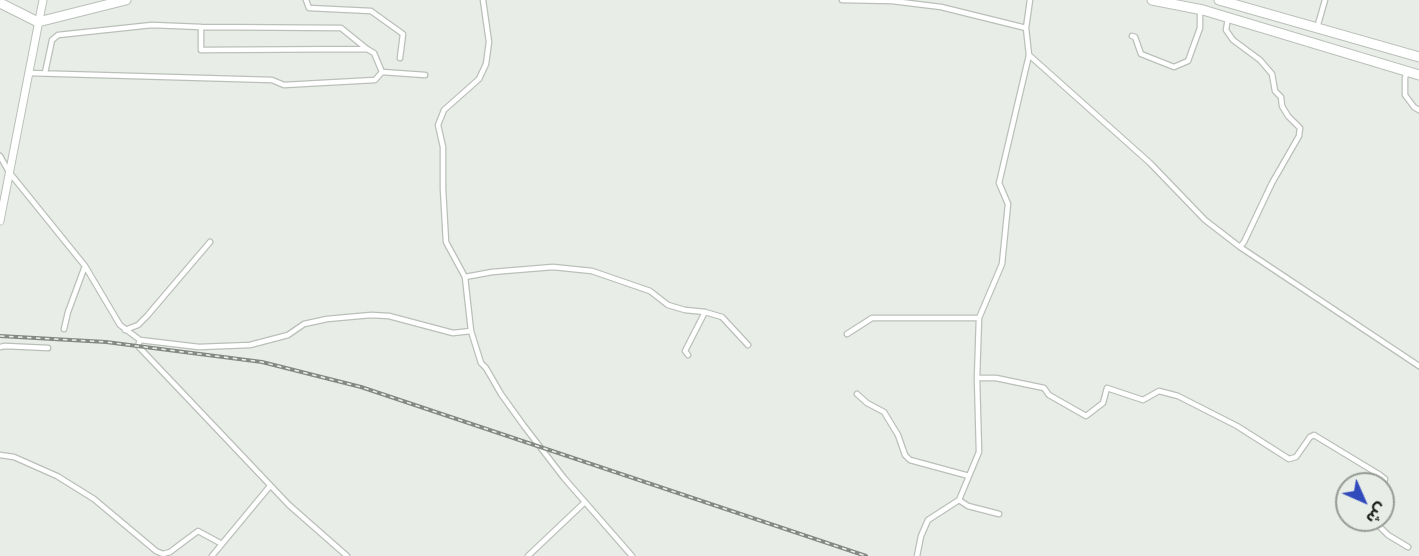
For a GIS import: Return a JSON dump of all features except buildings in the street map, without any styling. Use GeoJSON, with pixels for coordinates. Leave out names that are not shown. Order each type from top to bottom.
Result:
{"type":"FeatureCollection","features":[{"type":"Feature","properties":{"kind":"highway"},"geometry":{"type":"LineString","coordinates":[[0,3],[38,22],[126,0]]}},
{"type":"Feature","properties":{"kind":"highway"},"geometry":{"type":"LineString","coordinates":[[1152,0],[1200,9],[1419,75]]}},
{"type":"Feature","properties":{"kind":"highway"},"geometry":{"type":"LineString","coordinates":[[1219,0],[1419,57]]}},
{"type":"Feature","properties":{"kind":"main road"},"geometry":{"type":"LineString","coordinates":[[0,221],[43,0]]}},
{"type":"Feature","properties":{"kind":"street"},"geometry":{"type":"LineString","coordinates":[[306,0],[309,8],[371,11],[403,34],[400,58]]}},
{"type":"Feature","properties":{"kind":"street"},"geometry":{"type":"LineString","coordinates":[[483,0],[489,42],[486,64],[479,79],[444,110],[438,125],[443,147],[446,242],[465,277],[471,331],[481,363],[501,394],[564,478],[632,556]]}},
{"type":"Feature","properties":{"kind":"street"},"geometry":{"type":"LineString","coordinates":[[842,0],[892,1],[941,7],[1026,28]]}},
{"type":"Feature","properties":{"kind":"street"},"geometry":{"type":"LineString","coordinates":[[917,556],[921,536],[928,519],[958,500],[979,452],[977,378],[979,318],[1002,264],[1008,204],[999,183],[1029,55],[1026,28],[1030,0]]}},
{"type":"Feature","properties":{"kind":"street"},"geometry":{"type":"LineString","coordinates":[[1317,28],[1325,0]]}},
{"type":"Feature","properties":{"kind":"street"},"geometry":{"type":"LineString","coordinates":[[1132,36],[1135,37],[1141,54],[1174,67],[1188,61],[1200,28],[1200,9]]}},
{"type":"Feature","properties":{"kind":"street"},"geometry":{"type":"LineString","coordinates":[[1228,18],[1226,30],[1233,40],[1260,60],[1272,74],[1275,91],[1281,97],[1282,106],[1300,128],[1299,136],[1240,246]]}},
{"type":"Feature","properties":{"kind":"street"},"geometry":{"type":"LineString","coordinates":[[45,73],[52,40],[58,35],[152,25],[341,28],[374,53],[382,72]]}},
{"type":"Feature","properties":{"kind":"street"},"geometry":{"type":"LineString","coordinates":[[201,27],[201,50],[367,49]]}},
{"type":"Feature","properties":{"kind":"street"},"geometry":{"type":"LineString","coordinates":[[1029,55],[1150,163],[1205,220],[1419,366]]}},
{"type":"Feature","properties":{"kind":"street"},"geometry":{"type":"LineString","coordinates":[[1407,71],[1406,95],[1414,107],[1419,110]]}},
{"type":"Feature","properties":{"kind":"street"},"geometry":{"type":"LineString","coordinates":[[28,73],[272,80],[284,85],[375,80],[382,72]]}},
{"type":"Feature","properties":{"kind":"street"},"geometry":{"type":"LineString","coordinates":[[382,72],[425,75]]}},
{"type":"Feature","properties":{"kind":"street"},"geometry":{"type":"LineString","coordinates":[[0,157],[9,172],[85,266],[120,325],[140,340],[199,347],[250,345],[288,335],[304,324],[327,319],[371,315],[389,316],[453,333],[471,331]]}},
{"type":"Feature","properties":{"kind":"street"},"geometry":{"type":"LineString","coordinates":[[125,330],[138,325],[147,316],[210,242]]}},
{"type":"Feature","properties":{"kind":"street"},"geometry":{"type":"LineString","coordinates":[[64,329],[85,266]]}},
{"type":"Feature","properties":{"kind":"street"},"geometry":{"type":"LineString","coordinates":[[465,277],[554,267],[592,271],[650,291],[668,305],[722,317],[748,345]]}},
{"type":"Feature","properties":{"kind":"street"},"geometry":{"type":"LineString","coordinates":[[688,355],[685,351],[705,312]]}},
{"type":"Feature","properties":{"kind":"street"},"geometry":{"type":"LineString","coordinates":[[847,334],[872,318],[979,318]]}},
{"type":"Feature","properties":{"kind":"street"},"geometry":{"type":"LineString","coordinates":[[140,340],[138,346],[270,486],[348,556]]}},
{"type":"Feature","properties":{"kind":"street"},"geometry":{"type":"LineString","coordinates":[[0,347],[48,348]]}},
{"type":"Feature","properties":{"kind":"street"},"geometry":{"type":"LineString","coordinates":[[977,378],[996,378],[1044,388],[1049,395],[1086,416],[1090,415],[1092,409],[1103,403],[1107,388],[1143,400],[1159,391],[1178,396],[1237,426],[1289,459],[1296,457],[1310,437],[1314,435],[1375,472]]}},
{"type":"Feature","properties":{"kind":"street"},"geometry":{"type":"LineString","coordinates":[[857,394],[867,403],[884,412],[898,435],[905,456],[910,460],[969,476]]}},
{"type":"Feature","properties":{"kind":"street"},"geometry":{"type":"LineString","coordinates":[[0,455],[14,457],[66,482],[94,499],[156,551],[163,554],[170,552],[198,531],[222,544]]}},
{"type":"Feature","properties":{"kind":"street"},"geometry":{"type":"LineString","coordinates":[[212,556],[270,486]]}},
{"type":"Feature","properties":{"kind":"street"},"geometry":{"type":"LineString","coordinates":[[958,500],[968,506],[999,514]]}},
{"type":"Feature","properties":{"kind":"street"},"geometry":{"type":"LineString","coordinates":[[528,556],[585,502]]}},
{"type":"Feature","properties":{"kind":"street"},"geometry":{"type":"LineString","coordinates":[[1385,532],[1408,547]]}},
{"type":"Feature","properties":{"kind":"railway"},"geometry":{"type":"LineString","coordinates":[[0,336],[106,342],[262,362],[361,387],[866,556]]}}]}
